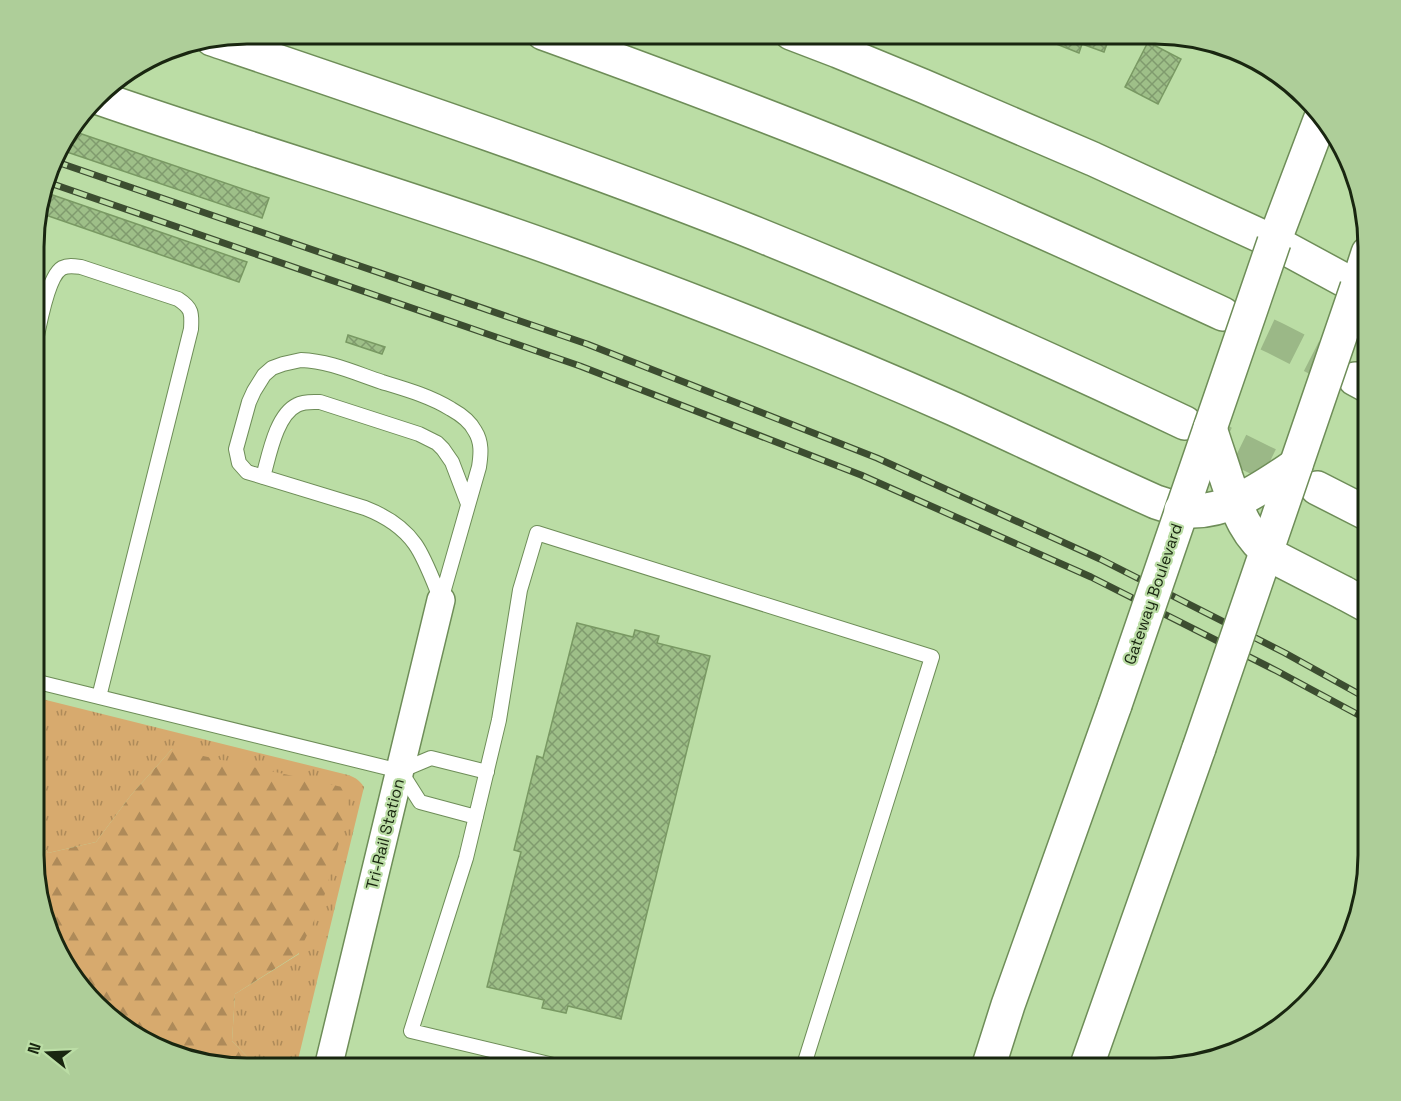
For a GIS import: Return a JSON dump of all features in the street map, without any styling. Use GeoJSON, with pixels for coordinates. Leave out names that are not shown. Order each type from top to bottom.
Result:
{"type":"FeatureCollection","features":[{"type":"Feature","properties":{"kind":"main road"},"geometry":{"type":"LineString","coordinates":[[572,44],[756,113],[918,178],[1099,256],[1223,314]]}},
{"type":"Feature","properties":{"kind":"main road"},"geometry":{"type":"LineString","coordinates":[[820,44],[1009,122],[1179,198],[1274,242],[1358,288]]}},
{"type":"Feature","properties":{"kind":"main road"},"geometry":{"type":"LineString","coordinates":[[228,45],[494,136],[750,232],[980,328],[1197,425],[1252,536],[1266,551],[1283,562],[1356,600]]}},
{"type":"Feature","properties":{"kind":"main road"},"geometry":{"type":"LineString","coordinates":[[106,101],[476,221],[563,252],[774,333],[952,408],[1169,506],[1202,512],[1223,506],[1257,490],[1306,476],[1358,508]]}},
{"type":"Feature","properties":{"kind":"main road","name":"Gateway Boulevard"},"geometry":{"type":"LineString","coordinates":[[991,1058],[1114,705],[1169,506],[1197,425],[1274,242],[1318,126]]}},
{"type":"Feature","properties":{"kind":"main road"},"geometry":{"type":"LineString","coordinates":[[1090,1058],[1266,551],[1306,476],[1358,304]]}},
{"type":"Feature","properties":{"kind":"street","name":"Tri-Rail Station"},"geometry":{"type":"LineString","coordinates":[[331,1057],[441,600]]}},
{"type":"Feature","properties":{"kind":"lane"},"geometry":{"type":"LineString","coordinates":[[44,307],[54,277],[59,270],[65,267],[81,267],[178,299],[190,309],[192,315],[191,329],[99,697]]}},
{"type":"Feature","properties":{"kind":"lane"},"geometry":{"type":"LineString","coordinates":[[301,360],[313,360],[331,365],[429,398],[451,408],[475,430],[482,451],[479,467],[441,600],[415,544],[396,525],[378,513],[365,508],[247,472],[239,463],[236,449],[249,402],[258,383],[272,368],[301,360]]}},
{"type":"Feature","properties":{"kind":"lane"},"geometry":{"type":"LineString","coordinates":[[263,477],[278,427],[284,415],[304,402],[320,402],[418,434],[437,443],[452,462],[468,504]]}},
{"type":"Feature","properties":{"kind":"lane"},"geometry":{"type":"LineString","coordinates":[[522,1057],[411,1030],[466,858],[499,720],[520,590],[537,533],[932,657],[805,1058]]}},
{"type":"Feature","properties":{"kind":"lane"},"geometry":{"type":"LineString","coordinates":[[44,683],[400,771],[430,758],[487,772]]}},
{"type":"Feature","properties":{"kind":"lane"},"geometry":{"type":"LineString","coordinates":[[400,771],[420,802],[476,817]]}},
{"type":"Feature","properties":{"kind":"green space"},"geometry":{"type":"Polygon","coordinates":[[[44,699],[356,778],[364,787],[299,1057],[247,1057],[232,1041],[235,994],[299,954],[172,749],[131,795],[96,842],[48,853],[44,846],[44,699]]]}},
{"type":"Feature","properties":{"kind":"green space"},"geometry":{"type":"Polygon","coordinates":[[[172,749],[342,787],[349,807],[322,904],[298,954],[235,994],[232,1041],[247,1057],[220,1056],[194,1051],[145,1030],[103,998],[85,978],[64,944],[47,894],[44,846],[48,853],[96,842],[131,795],[172,749]]]}},
{"type":"Feature","properties":{"kind":"building"},"geometry":{"type":"Polygon","coordinates":[[[1056,44],[1082,44],[1079,53],[1056,44]]]}},
{"type":"Feature","properties":{"kind":"building"},"geometry":{"type":"Polygon","coordinates":[[[1082,44],[1107,44],[1104,52],[1082,44]]]}},
{"type":"Feature","properties":{"kind":"building"},"geometry":{"type":"Polygon","coordinates":[[[1147,44],[1152,44],[1181,59],[1158,104],[1125,87],[1147,44]]]}},
{"type":"Feature","properties":{"kind":"building"},"geometry":{"type":"Polygon","coordinates":[[[79,133],[269,198],[262,218],[67,152],[79,133]]]}},
{"type":"Feature","properties":{"kind":"building"},"geometry":{"type":"Polygon","coordinates":[[[50,194],[247,262],[239,282],[46,215],[50,194]]]}},
{"type":"Feature","properties":{"kind":"building"},"geometry":{"type":"Polygon","coordinates":[[[348,335],[385,347],[382,354],[346,342],[348,335]]]}},
{"type":"Feature","properties":{"kind":"building"},"geometry":{"type":"Polygon","coordinates":[[[577,623],[633,637],[635,630],[659,636],[657,643],[710,656],[621,1019],[568,1006],[566,1013],[542,1008],[544,1000],[487,987],[521,852],[514,850],[537,756],[543,758],[577,623]]]}},
{"type":"Feature","properties":{"kind":"tunnel"},"geometry":{"type":"LineString","coordinates":[[1223,314],[1354,378]]}},
{"type":"Feature","properties":{"kind":"tunnel"},"geometry":{"type":"LineString","coordinates":[[1195,428],[1307,483]]}},
{"type":"Feature","properties":{"kind":"railway"},"geometry":{"type":"LineString","coordinates":[[62,164],[587,344],[877,458],[1100,559],[1285,653],[1357,693]]}},
{"type":"Feature","properties":{"kind":"railway"},"geometry":{"type":"LineString","coordinates":[[53,184],[580,366],[861,475],[1091,577],[1357,714]]}}]}
